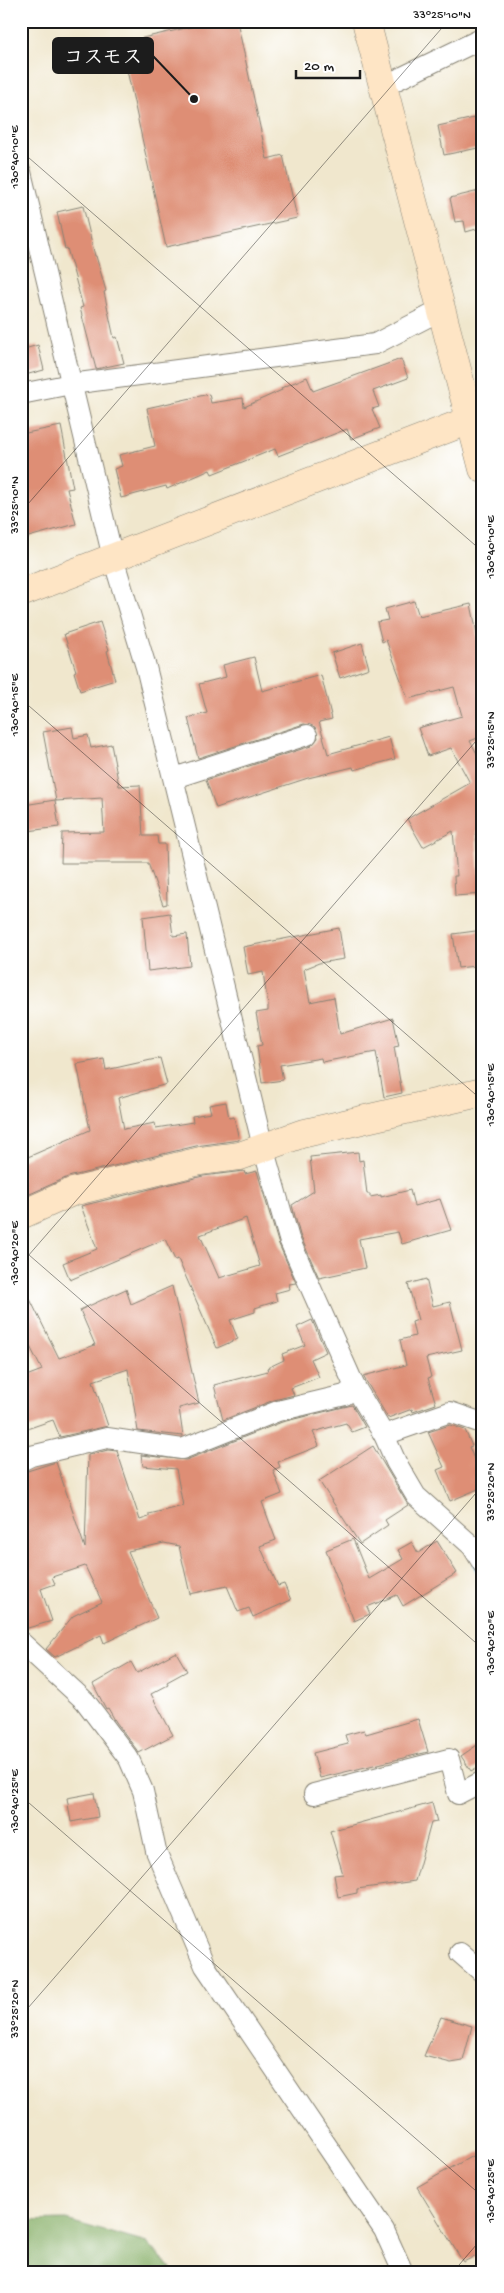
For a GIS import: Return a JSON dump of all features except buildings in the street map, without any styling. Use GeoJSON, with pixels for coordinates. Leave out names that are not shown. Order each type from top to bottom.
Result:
{"type":"FeatureCollection","features":[{"type":"Feature","properties":{"kind":"street"},"geometry":{"type":"LineString","coordinates":[[366,21],[441,310],[476,418],[483,469]]}},
{"type":"Feature","properties":{"kind":"street"},"geometry":{"type":"LineString","coordinates":[[384,86],[483,38]]}},
{"type":"Feature","properties":{"kind":"street"},"geometry":{"type":"LineString","coordinates":[[21,172],[113,558],[146,667],[263,1147],[289,1240],[355,1387],[384,1435],[396,1462],[416,1496],[472,1546],[483,1564]]}},
{"type":"Feature","properties":{"kind":"street"},"geometry":{"type":"LineString","coordinates":[[21,394],[71,384],[375,344],[441,310]]}},
{"type":"Feature","properties":{"kind":"street"},"geometry":{"type":"LineString","coordinates":[[21,593],[476,418]]}},
{"type":"Feature","properties":{"kind":"street"},"geometry":{"type":"LineString","coordinates":[[174,778],[307,735]]}},
{"type":"Feature","properties":{"kind":"street"},"geometry":{"type":"LineString","coordinates":[[21,1215],[72,1192],[200,1161],[240,1156],[301,1134],[483,1092]]}},
{"type":"Feature","properties":{"kind":"street"},"geometry":{"type":"LineString","coordinates":[[21,1461],[31,1456],[107,1438],[182,1449],[278,1411],[345,1395],[355,1387]]}},
{"type":"Feature","properties":{"kind":"street"},"geometry":{"type":"LineString","coordinates":[[384,1435],[450,1412],[479,1422],[483,1421]]}},
{"type":"Feature","properties":{"kind":"street"},"geometry":{"type":"LineString","coordinates":[[21,1642],[85,1701],[129,1759],[143,1791],[156,1851],[205,1966],[384,2230],[403,2272]]}},
{"type":"Feature","properties":{"kind":"street"},"geometry":{"type":"LineString","coordinates":[[314,1794],[449,1759],[458,1794],[483,1782]]}},
{"type":"Feature","properties":{"kind":"street"},"geometry":{"type":"LineString","coordinates":[[460,1953],[483,1973]]}},
{"type":"Feature","properties":{"kind":"green space"},"geometry":{"type":"Polygon","coordinates":[[[66,2220],[147,2243],[174,2272],[21,2272],[21,2221],[66,2220]]]}},
{"type":"Feature","properties":{"kind":"waterway"},"geometry":{"type":"LineString","coordinates":[[476,1565],[483,1580]]}},
{"type":"Feature","properties":{"kind":"place","name":"コスモス"},"geometry":{"type":"Point","coordinates":[194,99]}}]}
